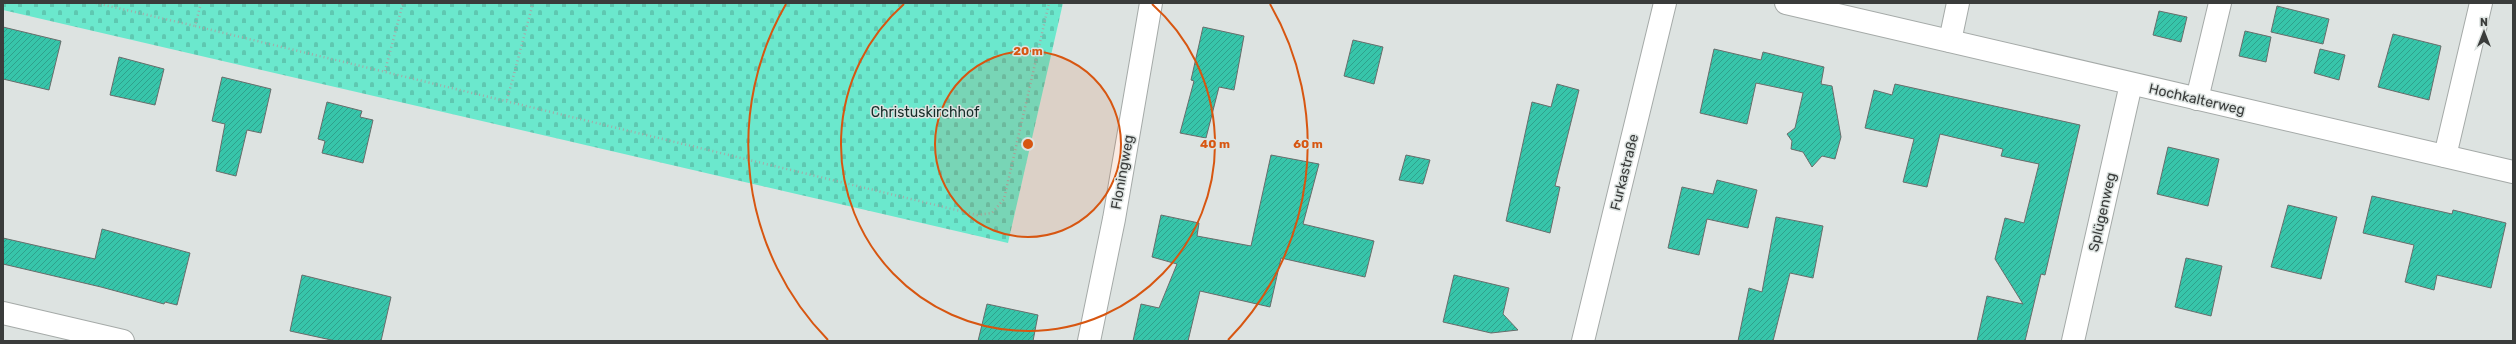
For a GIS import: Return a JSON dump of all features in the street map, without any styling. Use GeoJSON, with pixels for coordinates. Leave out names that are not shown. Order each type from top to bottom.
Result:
{"type":"FeatureCollection","features":[{"type":"Feature","properties":{"kind":"street","name":"Floningweg"},"geometry":{"type":"LineString","coordinates":[[1089,341],[1114,219],[1151,3]]}},
{"type":"Feature","properties":{"kind":"street","name":"Furkastraße"},"geometry":{"type":"LineString","coordinates":[[1583,341],[1665,3]]}},
{"type":"Feature","properties":{"kind":"street","name":"Hochkalterweg"},"geometry":{"type":"LineString","coordinates":[[1786,3],[2513,172]]}},
{"type":"Feature","properties":{"kind":"street"},"geometry":{"type":"LineString","coordinates":[[1950,41],[1958,3]]}},
{"type":"Feature","properties":{"kind":"street"},"geometry":{"type":"LineString","coordinates":[[2197,99],[2220,3]]}},
{"type":"Feature","properties":{"kind":"street"},"geometry":{"type":"LineString","coordinates":[[2445,156],[2481,3]]}},
{"type":"Feature","properties":{"kind":"street","name":"Splügenweg"},"geometry":{"type":"LineString","coordinates":[[2073,341],[2132,84]]}},
{"type":"Feature","properties":{"kind":"street"},"geometry":{"type":"LineString","coordinates":[[3,313],[123,341]]}},
{"type":"Feature","properties":{"kind":"path"},"geometry":{"type":"LineString","coordinates":[[96,3],[507,100],[967,214],[992,213],[1004,199],[1049,3]]}},
{"type":"Feature","properties":{"kind":"path"},"geometry":{"type":"LineString","coordinates":[[195,26],[201,3]]}},
{"type":"Feature","properties":{"kind":"path"},"geometry":{"type":"LineString","coordinates":[[385,71],[403,3]]}},
{"type":"Feature","properties":{"kind":"path"},"geometry":{"type":"LineString","coordinates":[[507,100],[533,3]]}},
{"type":"Feature","properties":{"kind":"green space","name":"Christuskirchhof"},"geometry":{"type":"Polygon","coordinates":[[[3,3],[1063,3],[1008,243],[3,10],[3,3]]]}},
{"type":"Feature","properties":{"kind":"building"},"geometry":{"type":"Polygon","coordinates":[[[2277,6],[2329,19],[2323,44],[2271,32],[2277,6]]]}},
{"type":"Feature","properties":{"kind":"building"},"geometry":{"type":"Polygon","coordinates":[[[2159,11],[2187,17],[2181,42],[2153,35],[2159,11]]]}},
{"type":"Feature","properties":{"kind":"building"},"geometry":{"type":"Polygon","coordinates":[[[3,27],[61,41],[49,90],[3,79],[3,27]]]}},
{"type":"Feature","properties":{"kind":"building"},"geometry":{"type":"Polygon","coordinates":[[[1203,27],[1244,36],[1234,90],[1219,87],[1206,138],[1180,133],[1194,81],[1191,80],[1203,27]]]}},
{"type":"Feature","properties":{"kind":"building"},"geometry":{"type":"Polygon","coordinates":[[[2245,31],[2271,37],[2266,62],[2239,56],[2245,31]]]}},
{"type":"Feature","properties":{"kind":"building"},"geometry":{"type":"Polygon","coordinates":[[[2393,34],[2441,46],[2429,100],[2378,87],[2393,34]]]}},
{"type":"Feature","properties":{"kind":"building"},"geometry":{"type":"Polygon","coordinates":[[[1353,40],[1383,47],[1374,84],[1344,76],[1353,40]]]}},
{"type":"Feature","properties":{"kind":"building"},"geometry":{"type":"Polygon","coordinates":[[[1714,49],[1761,60],[1763,52],[1824,67],[1821,84],[1832,86],[1841,137],[1835,159],[1822,156],[1812,167],[1803,152],[1791,149],[1792,141],[1787,134],[1795,128],[1803,93],[1756,83],[1747,124],[1700,113],[1714,49]]]}},
{"type":"Feature","properties":{"kind":"building"},"geometry":{"type":"Polygon","coordinates":[[[2320,49],[2345,55],[2339,80],[2314,73],[2320,49]]]}},
{"type":"Feature","properties":{"kind":"building"},"geometry":{"type":"Polygon","coordinates":[[[119,57],[164,69],[155,105],[110,95],[119,57]]]}},
{"type":"Feature","properties":{"kind":"building"},"geometry":{"type":"Polygon","coordinates":[[[222,77],[271,89],[261,133],[247,130],[236,176],[216,171],[225,124],[212,121],[222,77]]]}},
{"type":"Feature","properties":{"kind":"building"},"geometry":{"type":"Polygon","coordinates":[[[1557,84],[1579,90],[1555,186],[1560,187],[1550,233],[1506,221],[1532,102],[1551,107],[1557,84]]]}},
{"type":"Feature","properties":{"kind":"building"},"geometry":{"type":"Polygon","coordinates":[[[1895,84],[2080,125],[2045,275],[2041,274],[2025,341],[1977,341],[1987,296],[2023,304],[1995,259],[2005,218],[2024,223],[2039,164],[2001,156],[2003,149],[1940,134],[1927,187],[1903,182],[1914,139],[1865,128],[1874,90],[1892,95],[1895,84]]]}},
{"type":"Feature","properties":{"kind":"building"},"geometry":{"type":"Polygon","coordinates":[[[327,102],[362,111],[360,117],[373,120],[363,163],[322,153],[325,141],[318,139],[327,102]]]}},
{"type":"Feature","properties":{"kind":"building"},"geometry":{"type":"Polygon","coordinates":[[[2168,147],[2219,159],[2208,206],[2157,194],[2168,147]]]}},
{"type":"Feature","properties":{"kind":"building"},"geometry":{"type":"Polygon","coordinates":[[[1271,155],[1319,164],[1303,224],[1374,241],[1365,277],[1281,258],[1270,307],[1200,291],[1188,341],[1133,341],[1141,304],[1159,308],[1177,264],[1152,257],[1161,215],[1199,223],[1197,236],[1251,246],[1271,155]]]}},
{"type":"Feature","properties":{"kind":"building"},"geometry":{"type":"Polygon","coordinates":[[[1406,155],[1430,160],[1423,184],[1399,180],[1406,155]]]}},
{"type":"Feature","properties":{"kind":"building"},"geometry":{"type":"Polygon","coordinates":[[[1717,180],[1757,190],[1748,228],[1707,219],[1699,255],[1668,248],[1682,187],[1713,194],[1717,180]]]}},
{"type":"Feature","properties":{"kind":"building"},"geometry":{"type":"Polygon","coordinates":[[[2372,196],[2452,214],[2453,210],[2506,223],[2491,288],[2437,275],[2434,290],[2405,282],[2414,245],[2363,233],[2372,196]]]}},
{"type":"Feature","properties":{"kind":"building"},"geometry":{"type":"Polygon","coordinates":[[[2288,205],[2337,217],[2321,279],[2271,267],[2288,205]]]}},
{"type":"Feature","properties":{"kind":"building"},"geometry":{"type":"Polygon","coordinates":[[[1776,217],[1823,226],[1813,278],[1790,273],[1773,341],[1738,341],[1749,288],[1762,292],[1776,217]]]}},
{"type":"Feature","properties":{"kind":"building"},"geometry":{"type":"Polygon","coordinates":[[[102,229],[190,253],[177,305],[165,302],[164,304],[101,287],[3,264],[3,238],[95,259],[102,229]]]}},
{"type":"Feature","properties":{"kind":"building"},"geometry":{"type":"Polygon","coordinates":[[[2186,258],[2222,266],[2211,316],[2175,307],[2186,258]]]}},
{"type":"Feature","properties":{"kind":"building"},"geometry":{"type":"Polygon","coordinates":[[[302,275],[391,297],[381,341],[336,341],[290,331],[302,275]]]}},
{"type":"Feature","properties":{"kind":"building"},"geometry":{"type":"Polygon","coordinates":[[[1454,275],[1509,288],[1503,314],[1518,330],[1491,333],[1443,322],[1454,275]]]}},
{"type":"Feature","properties":{"kind":"building"},"geometry":{"type":"Polygon","coordinates":[[[987,304],[1038,315],[1033,341],[978,341],[987,304]]]}}]}
